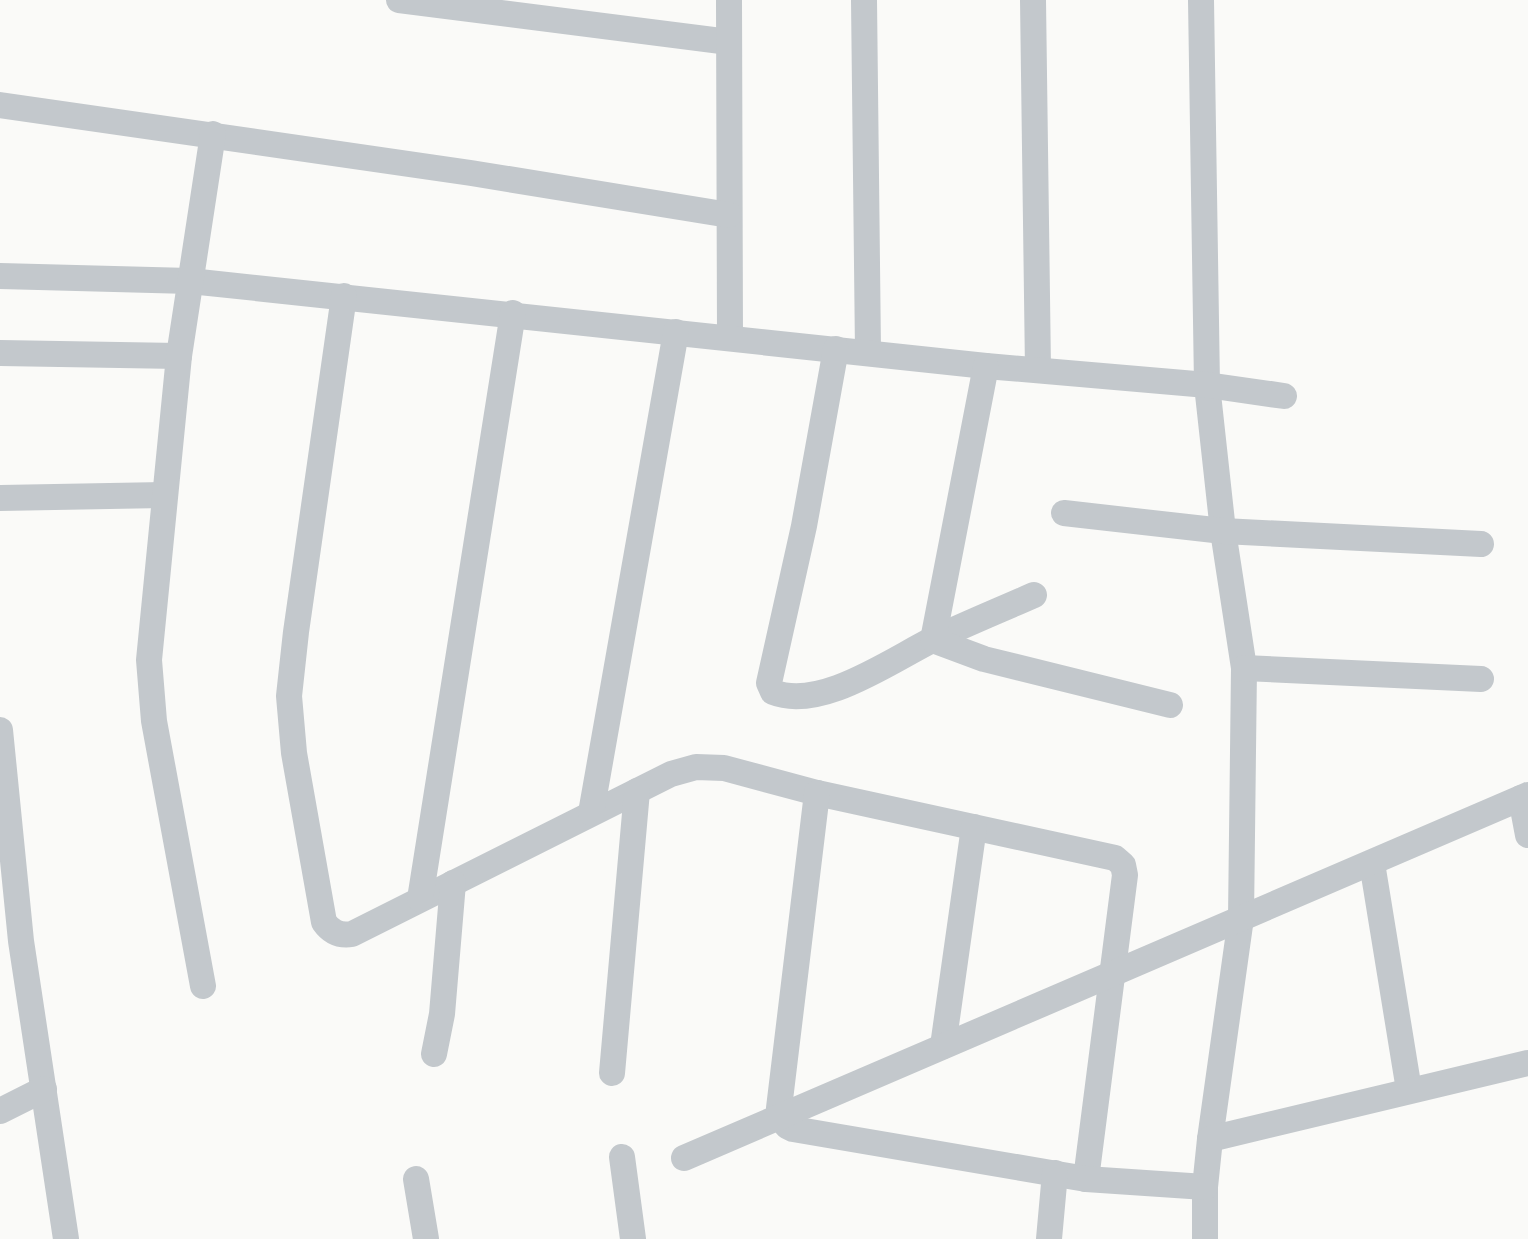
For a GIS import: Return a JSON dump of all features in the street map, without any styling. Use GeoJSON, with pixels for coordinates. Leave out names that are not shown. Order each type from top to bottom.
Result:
{"type":"FeatureCollection","features":[{"type":"Feature","properties":{"kind":"street"},"geometry":{"type":"LineString","coordinates":[[399,0],[729,42]]}},
{"type":"Feature","properties":{"kind":"street"},"geometry":{"type":"LineString","coordinates":[[729,0],[730,338]]}},
{"type":"Feature","properties":{"kind":"street"},"geometry":{"type":"LineString","coordinates":[[864,0],[868,352]]}},
{"type":"Feature","properties":{"kind":"street"},"geometry":{"type":"LineString","coordinates":[[1033,0],[1038,370]]}},
{"type":"Feature","properties":{"kind":"street"},"geometry":{"type":"LineString","coordinates":[[1201,0],[1207,385],[1223,531],[1244,668],[1241,918],[1210,1139],[1205,1187],[1205,1239]]}},
{"type":"Feature","properties":{"kind":"street"},"geometry":{"type":"LineString","coordinates":[[0,105],[213,134],[729,215]]}},
{"type":"Feature","properties":{"kind":"street"},"geometry":{"type":"LineString","coordinates":[[203,986],[154,721],[149,660],[179,356],[213,134]]}},
{"type":"Feature","properties":{"kind":"street"},"geometry":{"type":"LineString","coordinates":[[0,276],[190,281],[513,313],[986,366],[1207,385],[1284,396]]}},
{"type":"Feature","properties":{"kind":"street"},"geometry":{"type":"LineString","coordinates":[[344,296],[289,696],[294,753],[324,922],[329,929],[343,935],[352,934],[671,774],[696,767],[724,768],[817,793],[1115,858],[1123,865],[1125,875],[1086,1179]]}},
{"type":"Feature","properties":{"kind":"street"},"geometry":{"type":"LineString","coordinates":[[420,899],[513,313]]}},
{"type":"Feature","properties":{"kind":"street"},"geometry":{"type":"LineString","coordinates":[[591,813],[676,332]]}},
{"type":"Feature","properties":{"kind":"street"},"geometry":{"type":"LineString","coordinates":[[836,349],[804,526],[769,683],[773,692],[783,696],[811,695],[838,687],[1034,595]]}},
{"type":"Feature","properties":{"kind":"street"},"geometry":{"type":"LineString","coordinates":[[0,353],[179,356]]}},
{"type":"Feature","properties":{"kind":"street"},"geometry":{"type":"LineString","coordinates":[[933,640],[986,366]]}},
{"type":"Feature","properties":{"kind":"street"},"geometry":{"type":"LineString","coordinates":[[0,498],[164,495]]}},
{"type":"Feature","properties":{"kind":"street"},"geometry":{"type":"LineString","coordinates":[[1064,513],[1223,531],[1481,544]]}},
{"type":"Feature","properties":{"kind":"street"},"geometry":{"type":"LineString","coordinates":[[933,640],[984,659],[1170,705]]}},
{"type":"Feature","properties":{"kind":"street"},"geometry":{"type":"LineString","coordinates":[[1244,668],[1481,679]]}},
{"type":"Feature","properties":{"kind":"street"},"geometry":{"type":"LineString","coordinates":[[0,730],[11,866],[66,1239]]}},
{"type":"Feature","properties":{"kind":"street"},"geometry":{"type":"LineString","coordinates":[[612,1073],[637,791]]}},
{"type":"Feature","properties":{"kind":"street"},"geometry":{"type":"LineString","coordinates":[[817,793],[779,1108],[781,1118],[793,1129],[1086,1179],[1205,1187]]}},
{"type":"Feature","properties":{"kind":"street"},"geometry":{"type":"LineString","coordinates":[[684,1158],[1525,796],[1528,835]]}},
{"type":"Feature","properties":{"kind":"street"},"geometry":{"type":"LineString","coordinates":[[943,1046],[974,827]]}},
{"type":"Feature","properties":{"kind":"street"},"geometry":{"type":"LineString","coordinates":[[1372,863],[1409,1090]]}},
{"type":"Feature","properties":{"kind":"street"},"geometry":{"type":"LineString","coordinates":[[434,1054],[442,1014],[453,883]]}},
{"type":"Feature","properties":{"kind":"street"},"geometry":{"type":"LineString","coordinates":[[1210,1139],[1528,1063]]}},
{"type":"Feature","properties":{"kind":"street"},"geometry":{"type":"LineString","coordinates":[[0,1111],[44,1089]]}},
{"type":"Feature","properties":{"kind":"street"},"geometry":{"type":"LineString","coordinates":[[622,1157],[633,1239]]}},
{"type":"Feature","properties":{"kind":"street"},"geometry":{"type":"LineString","coordinates":[[1049,1239],[1055,1173]]}},
{"type":"Feature","properties":{"kind":"street"},"geometry":{"type":"LineString","coordinates":[[416,1179],[426,1239]]}}]}
